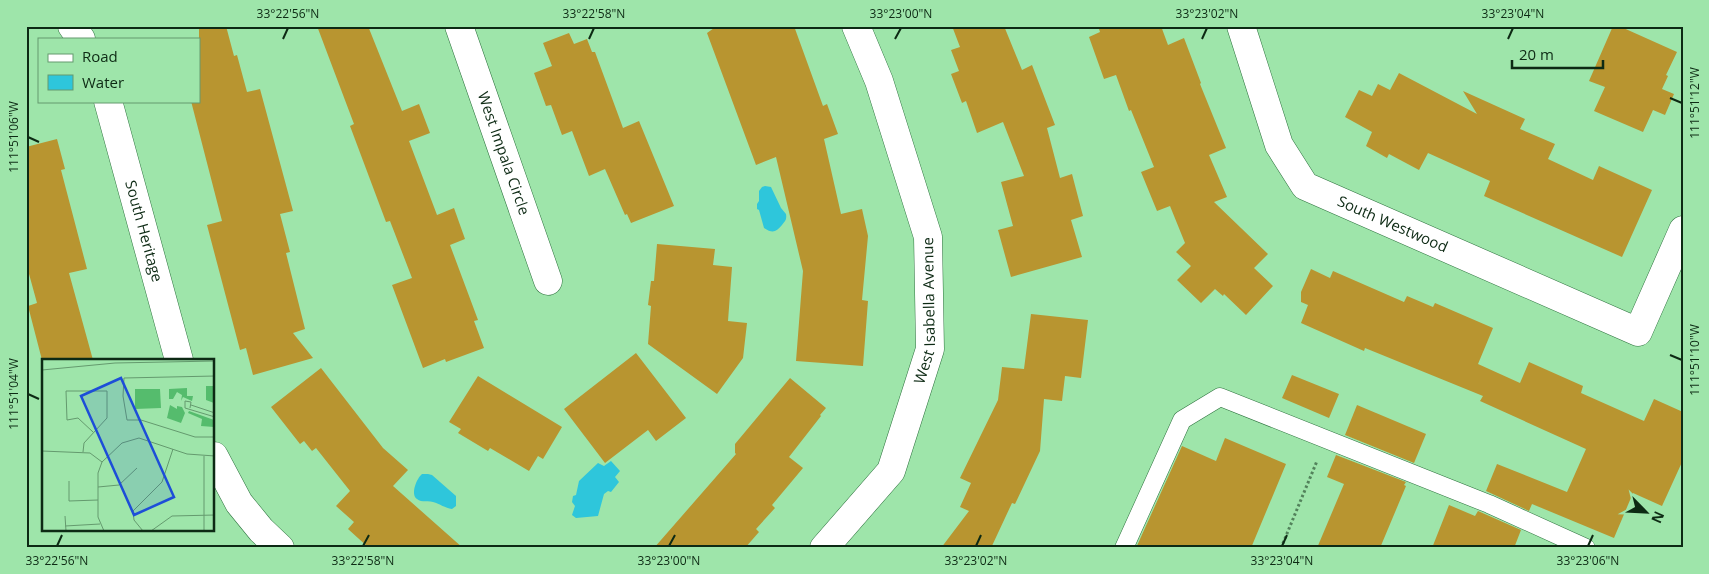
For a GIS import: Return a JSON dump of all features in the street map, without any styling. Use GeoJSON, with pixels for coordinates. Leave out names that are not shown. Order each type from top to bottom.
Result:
{"type":"FeatureCollection","features":[{"type":"Feature","properties":{"kind":"street"},"geometry":{"type":"LineString","coordinates":[[72,26],[80,38]]}},
{"type":"Feature","properties":{"kind":"street","name":"West Impala Circle"},"geometry":{"type":"LineString","coordinates":[[459,26],[548,281]]}},
{"type":"Feature","properties":{"kind":"street","name":"West Isabella Avenue"},"geometry":{"type":"LineString","coordinates":[[824,548],[891,471],[930,349],[928,237],[879,82],[856,26]]}},
{"type":"Feature","properties":{"kind":"street","name":"South Westwood"},"geometry":{"type":"LineString","coordinates":[[1241,26],[1279,146],[1304,186],[1638,332],[1683,230]]}},
{"type":"Feature","properties":{"kind":"street","name":"South Heritage"},"geometry":{"type":"LineString","coordinates":[[108,102],[179,359]]}},
{"type":"Feature","properties":{"kind":"street"},"geometry":{"type":"LineString","coordinates":[[215,458],[239,503],[261,530],[280,548]]}},
{"type":"Feature","properties":{"kind":"lane"},"geometry":{"type":"LineString","coordinates":[[1124,548],[1182,420],[1220,397],[1489,504],[1586,548]]}},
{"type":"Feature","properties":{"kind":"path"},"geometry":{"type":"LineString","coordinates":[[1281,548],[1326,439]]}},
{"type":"Feature","properties":{"kind":"water"},"geometry":{"type":"Polygon","coordinates":[[[765,186],[771,187],[786,214],[785,221],[774,231],[764,228],[759,210],[757,209],[759,191],[765,186]]]}},
{"type":"Feature","properties":{"kind":"water"},"geometry":{"type":"Polygon","coordinates":[[[611,461],[620,471],[615,477],[619,482],[611,492],[608,491],[604,494],[598,516],[576,518],[572,515],[575,506],[572,502],[573,496],[576,495],[579,481],[598,463],[604,466],[611,461]]]}},
{"type":"Feature","properties":{"kind":"water"},"geometry":{"type":"Polygon","coordinates":[[[422,474],[432,475],[456,496],[456,506],[452,509],[433,502],[417,499],[414,490],[416,482],[422,474]]]}},
{"type":"Feature","properties":{"kind":"building"},"geometry":{"type":"Polygon","coordinates":[[[199,26],[226,26],[234,56],[237,55],[247,92],[260,89],[293,211],[280,214],[290,252],[286,253],[305,329],[293,333],[313,358],[253,375],[246,348],[240,350],[207,225],[222,221],[191,102],[200,102],[199,26]]]}},
{"type":"Feature","properties":{"kind":"building"},"geometry":{"type":"Polygon","coordinates":[[[317,26],[368,26],[402,111],[419,104],[430,133],[409,141],[437,215],[454,208],[465,239],[450,245],[478,320],[474,321],[484,348],[446,362],[445,359],[423,368],[392,285],[412,278],[390,221],[386,222],[350,126],[354,124],[317,26]]]}},
{"type":"Feature","properties":{"kind":"building"},"geometry":{"type":"Polygon","coordinates":[[[717,26],[794,26],[823,106],[827,104],[838,134],[824,139],[841,214],[862,209],[868,236],[862,300],[868,301],[863,366],[796,361],[803,271],[776,157],[756,165],[707,33],[717,26]]]}},
{"type":"Feature","properties":{"kind":"building"},"geometry":{"type":"Polygon","coordinates":[[[952,26],[1004,26],[1022,70],[1032,65],[1055,125],[1047,128],[1060,178],[1072,174],[1083,216],[1071,220],[1082,257],[1011,277],[998,230],[1013,226],[1001,182],[1024,176],[1003,122],[977,133],[966,101],[962,103],[951,74],[959,71],[951,50],[960,47],[952,26]]]}},
{"type":"Feature","properties":{"kind":"building"},"geometry":{"type":"Polygon","coordinates":[[[1098,26],[1161,26],[1168,45],[1184,38],[1226,148],[1209,155],[1227,197],[1214,202],[1268,254],[1254,268],[1273,286],[1246,315],[1224,294],[1223,296],[1215,289],[1201,303],[1177,280],[1191,266],[1176,252],[1185,243],[1170,206],[1157,211],[1141,172],[1154,167],[1131,110],[1129,111],[1116,75],[1104,79],[1089,37],[1100,32],[1098,26]]]}},
{"type":"Feature","properties":{"kind":"building"},"geometry":{"type":"Polygon","coordinates":[[[1613,26],[1619,26],[1677,52],[1666,75],[1668,76],[1662,89],[1674,94],[1665,115],[1653,110],[1643,132],[1594,111],[1605,87],[1589,81],[1613,26]]]}},
{"type":"Feature","properties":{"kind":"building"},"geometry":{"type":"Polygon","coordinates":[[[569,33],[574,44],[587,39],[592,52],[595,52],[623,128],[639,121],[674,206],[631,223],[627,214],[625,215],[605,169],[589,176],[572,131],[562,135],[551,105],[546,106],[534,73],[552,66],[543,43],[569,33]]]}},
{"type":"Feature","properties":{"kind":"building"},"geometry":{"type":"Polygon","coordinates":[[[1399,73],[1477,114],[1463,91],[1525,119],[1520,129],[1555,144],[1548,159],[1593,180],[1599,166],[1652,190],[1622,257],[1484,196],[1490,181],[1428,153],[1419,170],[1389,154],[1387,158],[1366,146],[1372,132],[1345,117],[1359,90],[1372,96],[1378,84],[1390,90],[1399,73]]]}},
{"type":"Feature","properties":{"kind":"building"},"geometry":{"type":"Polygon","coordinates":[[[57,139],[65,169],[61,170],[87,269],[69,273],[93,359],[42,360],[28,306],[37,303],[26,263],[26,147],[57,139]]]}},
{"type":"Feature","properties":{"kind":"building"},"geometry":{"type":"Polygon","coordinates":[[[657,244],[715,249],[713,265],[732,267],[728,321],[747,323],[743,358],[717,394],[648,344],[651,306],[648,305],[651,281],[654,281],[657,244]]]}},
{"type":"Feature","properties":{"kind":"building"},"geometry":{"type":"Polygon","coordinates":[[[1311,269],[1330,278],[1333,271],[1404,302],[1407,296],[1433,307],[1435,303],[1493,328],[1478,364],[1520,383],[1529,362],[1583,386],[1581,393],[1644,421],[1654,399],[1683,412],[1683,460],[1662,506],[1633,493],[1614,538],[1532,504],[1529,511],[1486,491],[1497,464],[1567,492],[1586,449],[1480,401],[1483,396],[1365,348],[1364,351],[1301,323],[1308,305],[1301,302],[1301,292],[1311,269]]]}},
{"type":"Feature","properties":{"kind":"building"},"geometry":{"type":"Polygon","coordinates":[[[1031,314],[1088,320],[1081,378],[1065,376],[1062,401],[1044,399],[1040,451],[1015,504],[1012,503],[991,548],[941,548],[969,511],[960,507],[971,483],[960,478],[998,400],[1002,367],[1024,369],[1031,314]]]}},
{"type":"Feature","properties":{"kind":"building"},"geometry":{"type":"Polygon","coordinates":[[[636,353],[686,418],[656,441],[648,430],[605,463],[564,409],[636,353]]]}},
{"type":"Feature","properties":{"kind":"building"},"geometry":{"type":"Polygon","coordinates":[[[321,368],[383,448],[408,470],[393,486],[463,548],[369,548],[348,529],[354,522],[336,506],[350,491],[316,448],[312,451],[304,441],[300,444],[271,407],[321,368]]]}},
{"type":"Feature","properties":{"kind":"building"},"geometry":{"type":"Polygon","coordinates":[[[1292,375],[1339,394],[1329,418],[1282,398],[1292,375]]]}},
{"type":"Feature","properties":{"kind":"building"},"geometry":{"type":"Polygon","coordinates":[[[478,376],[562,427],[543,459],[538,456],[529,471],[490,448],[488,451],[458,433],[461,429],[449,422],[478,376]]]}},
{"type":"Feature","properties":{"kind":"building"},"geometry":{"type":"Polygon","coordinates":[[[790,378],[826,408],[789,457],[803,468],[772,505],[775,508],[756,529],[759,532],[745,548],[654,548],[736,454],[735,444],[790,378]]]}},
{"type":"Feature","properties":{"kind":"building"},"geometry":{"type":"Polygon","coordinates":[[[1357,405],[1426,434],[1414,463],[1345,435],[1357,405]]]}},
{"type":"Feature","properties":{"kind":"building"},"geometry":{"type":"Polygon","coordinates":[[[1225,438],[1286,464],[1251,548],[1136,548],[1182,446],[1216,461],[1225,438]]]}},
{"type":"Feature","properties":{"kind":"building"},"geometry":{"type":"Polygon","coordinates":[[[1336,455],[1406,482],[1380,548],[1317,548],[1344,484],[1327,477],[1336,455]]]}},
{"type":"Feature","properties":{"kind":"building"},"geometry":{"type":"Polygon","coordinates":[[[1449,505],[1475,516],[1478,511],[1521,530],[1514,548],[1432,548],[1449,505]]]}}]}
